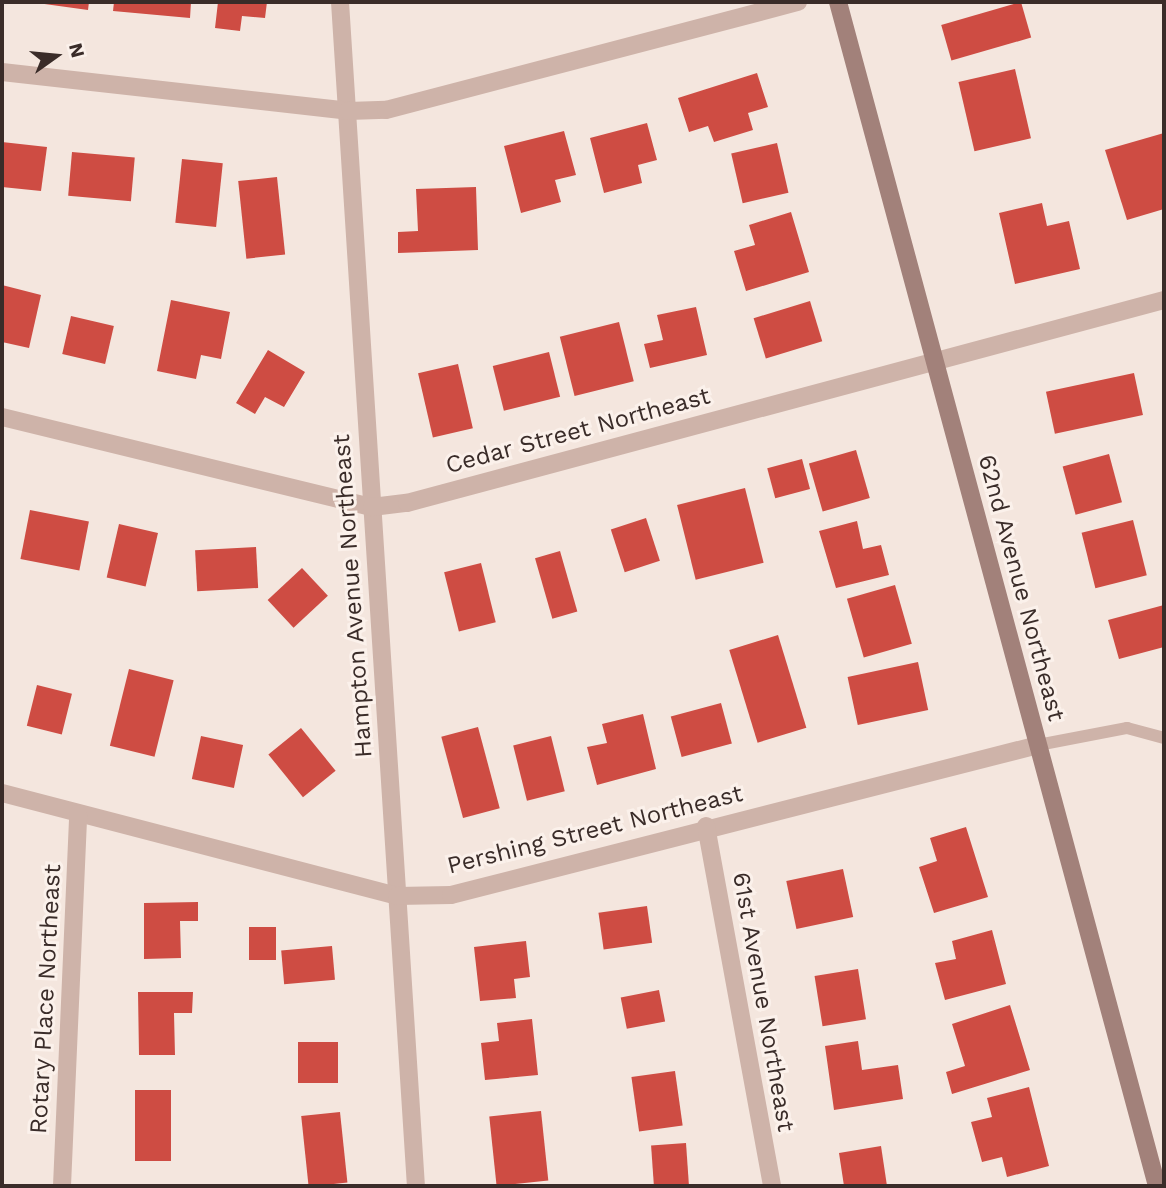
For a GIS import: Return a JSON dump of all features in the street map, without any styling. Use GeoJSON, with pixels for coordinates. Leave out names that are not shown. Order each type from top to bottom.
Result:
{"type":"FeatureCollection","features":[{"type":"Feature","properties":{"kind":"street","name":"Hampton Avenue Northeast"},"geometry":{"type":"LineString","coordinates":[[340,2],[416,1186]]}},
{"type":"Feature","properties":{"kind":"street"},"geometry":{"type":"LineString","coordinates":[[2,72],[348,111],[386,110],[798,2]]}},
{"type":"Feature","properties":{"kind":"street","name":"62nd Avenue Northeast"},"geometry":{"type":"LineString","coordinates":[[838,2],[1157,1186]]}},
{"type":"Feature","properties":{"kind":"street","name":"Cedar Street Northeast"},"geometry":{"type":"LineString","coordinates":[[2,417],[372,507],[407,503],[1164,300]]}},
{"type":"Feature","properties":{"kind":"street","name":"Pershing Street Northeast"},"geometry":{"type":"LineString","coordinates":[[2,793],[397,896],[451,895],[706,826],[1038,745]]}},
{"type":"Feature","properties":{"kind":"street","name":"Rotary Place Northeast"},"geometry":{"type":"LineString","coordinates":[[62,1186],[78,814]]}},
{"type":"Feature","properties":{"kind":"street","name":"61st Avenue Northeast"},"geometry":{"type":"LineString","coordinates":[[706,826],[772,1186]]}},
{"type":"Feature","properties":{"kind":"lane"},"geometry":{"type":"LineString","coordinates":[[1038,745],[1127,728],[1164,738]]}},
{"type":"Feature","properties":{"kind":"building"},"geometry":{"type":"Polygon","coordinates":[[[30,2],[89,2],[88,10],[30,2]]]}},
{"type":"Feature","properties":{"kind":"building"},"geometry":{"type":"Polygon","coordinates":[[[114,2],[191,2],[190,18],[113,11],[114,2]]]}},
{"type":"Feature","properties":{"kind":"building"},"geometry":{"type":"Polygon","coordinates":[[[218,2],[267,2],[265,18],[242,16],[240,31],[215,28],[218,2]]]}},
{"type":"Feature","properties":{"kind":"building"},"geometry":{"type":"Polygon","coordinates":[[[1021,2],[1031,38],[951,60],[941,25],[1021,2]]]}},
{"type":"Feature","properties":{"kind":"building"},"geometry":{"type":"Polygon","coordinates":[[[1015,69],[1031,138],[974,151],[958,82],[1015,69]]]}},
{"type":"Feature","properties":{"kind":"building"},"geometry":{"type":"Polygon","coordinates":[[[757,73],[768,107],[748,113],[753,130],[714,142],[708,126],[689,132],[678,98],[757,73]]]}},
{"type":"Feature","properties":{"kind":"building"},"geometry":{"type":"Polygon","coordinates":[[[647,123],[657,160],[638,165],[642,183],[604,193],[590,138],[647,123]]]}},
{"type":"Feature","properties":{"kind":"building"},"geometry":{"type":"Polygon","coordinates":[[[564,131],[576,175],[555,180],[561,202],[521,213],[504,146],[564,131]]]}},
{"type":"Feature","properties":{"kind":"building"},"geometry":{"type":"Polygon","coordinates":[[[1164,133],[1164,209],[1127,220],[1105,150],[1164,133]]]}},
{"type":"Feature","properties":{"kind":"building"},"geometry":{"type":"Polygon","coordinates":[[[2,142],[47,147],[41,191],[2,187],[2,142]]]}},
{"type":"Feature","properties":{"kind":"building"},"geometry":{"type":"Polygon","coordinates":[[[777,143],[788,193],[743,203],[731,154],[777,143]]]}},
{"type":"Feature","properties":{"kind":"building"},"geometry":{"type":"Polygon","coordinates":[[[72,152],[135,157],[131,201],[68,196],[72,152]]]}},
{"type":"Feature","properties":{"kind":"building"},"geometry":{"type":"Polygon","coordinates":[[[182,159],[223,163],[216,227],[175,223],[182,159]]]}},
{"type":"Feature","properties":{"kind":"building"},"geometry":{"type":"Polygon","coordinates":[[[277,177],[285,255],[246,259],[238,181],[277,177]]]}},
{"type":"Feature","properties":{"kind":"building"},"geometry":{"type":"Polygon","coordinates":[[[476,187],[478,250],[398,253],[398,232],[418,231],[416,189],[476,187]]]}},
{"type":"Feature","properties":{"kind":"building"},"geometry":{"type":"Polygon","coordinates":[[[1042,203],[1047,226],[1069,221],[1080,269],[1015,284],[999,213],[1042,203]]]}},
{"type":"Feature","properties":{"kind":"building"},"geometry":{"type":"Polygon","coordinates":[[[791,212],[809,272],[746,291],[734,251],[755,245],[749,225],[791,212]]]}},
{"type":"Feature","properties":{"kind":"building"},"geometry":{"type":"Polygon","coordinates":[[[2,285],[41,295],[29,348],[2,342],[2,285]]]}},
{"type":"Feature","properties":{"kind":"building"},"geometry":{"type":"Polygon","coordinates":[[[171,300],[230,312],[221,359],[201,355],[196,379],[157,371],[171,300]]]}},
{"type":"Feature","properties":{"kind":"building"},"geometry":{"type":"Polygon","coordinates":[[[810,301],[822,341],[766,358],[754,318],[810,301]]]}},
{"type":"Feature","properties":{"kind":"building"},"geometry":{"type":"Polygon","coordinates":[[[696,307],[707,355],[650,368],[644,344],[663,340],[657,315],[696,307]]]}},
{"type":"Feature","properties":{"kind":"building"},"geometry":{"type":"Polygon","coordinates":[[[71,316],[114,326],[105,364],[62,354],[71,316]]]}},
{"type":"Feature","properties":{"kind":"building"},"geometry":{"type":"Polygon","coordinates":[[[619,322],[634,381],[575,396],[560,337],[619,322]]]}},
{"type":"Feature","properties":{"kind":"building"},"geometry":{"type":"Polygon","coordinates":[[[268,350],[305,372],[284,407],[265,397],[255,414],[236,403],[268,350]]]}},
{"type":"Feature","properties":{"kind":"building"},"geometry":{"type":"Polygon","coordinates":[[[549,352],[560,397],[504,411],[493,366],[549,352]]]}},
{"type":"Feature","properties":{"kind":"building"},"geometry":{"type":"Polygon","coordinates":[[[458,364],[473,428],[433,438],[418,373],[458,364]]]}},
{"type":"Feature","properties":{"kind":"building"},"geometry":{"type":"Polygon","coordinates":[[[1134,373],[1143,415],[1055,434],[1046,392],[1134,373]]]}},
{"type":"Feature","properties":{"kind":"building"},"geometry":{"type":"Polygon","coordinates":[[[856,450],[870,498],[823,512],[809,464],[856,450]]]}},
{"type":"Feature","properties":{"kind":"building"},"geometry":{"type":"Polygon","coordinates":[[[1109,454],[1122,502],[1076,515],[1063,466],[1109,454]]]}},
{"type":"Feature","properties":{"kind":"building"},"geometry":{"type":"Polygon","coordinates":[[[802,459],[810,489],[775,498],[767,468],[802,459]]]}},
{"type":"Feature","properties":{"kind":"building"},"geometry":{"type":"Polygon","coordinates":[[[745,488],[764,563],[696,580],[677,505],[745,488]]]}},
{"type":"Feature","properties":{"kind":"building"},"geometry":{"type":"Polygon","coordinates":[[[30,510],[89,521],[79,571],[20,559],[30,510]]]}},
{"type":"Feature","properties":{"kind":"building"},"geometry":{"type":"Polygon","coordinates":[[[646,518],[660,561],[625,572],[611,529],[646,518]]]}},
{"type":"Feature","properties":{"kind":"building"},"geometry":{"type":"Polygon","coordinates":[[[1133,520],[1147,575],[1095,588],[1082,533],[1133,520]]]}},
{"type":"Feature","properties":{"kind":"building"},"geometry":{"type":"Polygon","coordinates":[[[857,521],[863,549],[881,545],[889,575],[836,588],[819,531],[857,521]]]}},
{"type":"Feature","properties":{"kind":"building"},"geometry":{"type":"Polygon","coordinates":[[[119,524],[158,533],[146,587],[107,578],[119,524]]]}},
{"type":"Feature","properties":{"kind":"building"},"geometry":{"type":"Polygon","coordinates":[[[256,547],[258,588],[197,591],[195,550],[256,547]]]}},
{"type":"Feature","properties":{"kind":"building"},"geometry":{"type":"Polygon","coordinates":[[[560,551],[577,612],[552,619],[535,558],[560,551]]]}},
{"type":"Feature","properties":{"kind":"building"},"geometry":{"type":"Polygon","coordinates":[[[481,563],[496,622],[459,631],[444,572],[481,563]]]}},
{"type":"Feature","properties":{"kind":"building"},"geometry":{"type":"Polygon","coordinates":[[[302,568],[328,596],[294,628],[268,600],[302,568]]]}},
{"type":"Feature","properties":{"kind":"building"},"geometry":{"type":"Polygon","coordinates":[[[895,585],[912,644],[864,657],[847,599],[895,585]]]}},
{"type":"Feature","properties":{"kind":"building"},"geometry":{"type":"Polygon","coordinates":[[[1164,605],[1164,647],[1119,659],[1108,620],[1164,605]]]}},
{"type":"Feature","properties":{"kind":"building"},"geometry":{"type":"Polygon","coordinates":[[[778,635],[806,728],[758,743],[729,650],[778,635]]]}},
{"type":"Feature","properties":{"kind":"building"},"geometry":{"type":"Polygon","coordinates":[[[918,662],[928,710],[858,725],[848,677],[918,662]]]}},
{"type":"Feature","properties":{"kind":"building"},"geometry":{"type":"Polygon","coordinates":[[[129,669],[174,680],[155,757],[110,746],[129,669]]]}},
{"type":"Feature","properties":{"kind":"building"},"geometry":{"type":"Polygon","coordinates":[[[37,685],[72,694],[62,734],[27,726],[37,685]]]}},
{"type":"Feature","properties":{"kind":"building"},"geometry":{"type":"Polygon","coordinates":[[[721,703],[732,744],[682,757],[671,716],[721,703]]]}},
{"type":"Feature","properties":{"kind":"building"},"geometry":{"type":"Polygon","coordinates":[[[643,714],[656,769],[597,785],[587,747],[607,743],[602,724],[643,714]]]}},
{"type":"Feature","properties":{"kind":"building"},"geometry":{"type":"Polygon","coordinates":[[[478,727],[500,808],[463,818],[441,737],[478,727]]]}},
{"type":"Feature","properties":{"kind":"building"},"geometry":{"type":"Polygon","coordinates":[[[301,728],[336,771],[303,797],[268,754],[301,728]]]}},
{"type":"Feature","properties":{"kind":"building"},"geometry":{"type":"Polygon","coordinates":[[[201,736],[243,745],[234,788],[192,779],[201,736]]]}},
{"type":"Feature","properties":{"kind":"building"},"geometry":{"type":"Polygon","coordinates":[[[551,736],[565,791],[527,801],[513,745],[551,736]]]}},
{"type":"Feature","properties":{"kind":"building"},"geometry":{"type":"Polygon","coordinates":[[[966,827],[988,897],[934,913],[919,867],[937,861],[930,838],[966,827]]]}},
{"type":"Feature","properties":{"kind":"building"},"geometry":{"type":"Polygon","coordinates":[[[843,869],[853,917],[796,929],[786,881],[843,869]]]}},
{"type":"Feature","properties":{"kind":"building"},"geometry":{"type":"Polygon","coordinates":[[[198,902],[198,921],[180,921],[181,958],[144,959],[144,903],[198,902]]]}},
{"type":"Feature","properties":{"kind":"building"},"geometry":{"type":"Polygon","coordinates":[[[647,906],[652,943],[604,949],[598,913],[647,906]]]}},
{"type":"Feature","properties":{"kind":"building"},"geometry":{"type":"Polygon","coordinates":[[[249,927],[276,927],[276,960],[249,960],[249,927]]]}},
{"type":"Feature","properties":{"kind":"building"},"geometry":{"type":"Polygon","coordinates":[[[992,930],[1006,984],[945,1000],[935,963],[956,959],[952,941],[992,930]]]}},
{"type":"Feature","properties":{"kind":"building"},"geometry":{"type":"Polygon","coordinates":[[[526,941],[530,977],[514,979],[516,998],[480,1001],[474,947],[526,941]]]}},
{"type":"Feature","properties":{"kind":"building"},"geometry":{"type":"Polygon","coordinates":[[[332,946],[335,980],[284,984],[281,950],[332,946]]]}},
{"type":"Feature","properties":{"kind":"building"},"geometry":{"type":"Polygon","coordinates":[[[858,969],[866,1019],[823,1026],[815,976],[858,969]]]}},
{"type":"Feature","properties":{"kind":"building"},"geometry":{"type":"Polygon","coordinates":[[[659,990],[665,1021],[627,1029],[621,997],[659,990]]]}},
{"type":"Feature","properties":{"kind":"building"},"geometry":{"type":"Polygon","coordinates":[[[138,992],[193,992],[192,1013],[174,1013],[175,1055],[139,1055],[138,992]]]}},
{"type":"Feature","properties":{"kind":"building"},"geometry":{"type":"Polygon","coordinates":[[[1010,1005],[1030,1070],[952,1094],[946,1072],[965,1066],[952,1024],[1010,1005]]]}},
{"type":"Feature","properties":{"kind":"building"},"geometry":{"type":"Polygon","coordinates":[[[532,1019],[538,1075],[485,1080],[481,1043],[499,1041],[497,1023],[532,1019]]]}},
{"type":"Feature","properties":{"kind":"building"},"geometry":{"type":"Polygon","coordinates":[[[858,1041],[862,1070],[898,1065],[903,1099],[834,1110],[825,1046],[858,1041]]]}},
{"type":"Feature","properties":{"kind":"building"},"geometry":{"type":"Polygon","coordinates":[[[298,1042],[338,1042],[338,1083],[298,1083],[298,1042]]]}},
{"type":"Feature","properties":{"kind":"building"},"geometry":{"type":"Polygon","coordinates":[[[675,1071],[683,1125],[639,1132],[631,1077],[675,1071]]]}},
{"type":"Feature","properties":{"kind":"building"},"geometry":{"type":"Polygon","coordinates":[[[1029,1087],[1049,1166],[1007,1177],[1002,1157],[982,1162],[971,1122],[992,1117],[987,1098],[1029,1087]]]}},
{"type":"Feature","properties":{"kind":"building"},"geometry":{"type":"Polygon","coordinates":[[[135,1090],[171,1090],[171,1161],[135,1161],[135,1090]]]}},
{"type":"Feature","properties":{"kind":"building"},"geometry":{"type":"Polygon","coordinates":[[[541,1111],[548,1181],[497,1186],[489,1116],[541,1111]]]}},
{"type":"Feature","properties":{"kind":"building"},"geometry":{"type":"Polygon","coordinates":[[[340,1112],[347,1183],[309,1186],[301,1116],[340,1112]]]}},
{"type":"Feature","properties":{"kind":"building"},"geometry":{"type":"Polygon","coordinates":[[[686,1143],[689,1186],[654,1186],[651,1145],[686,1143]]]}},
{"type":"Feature","properties":{"kind":"building"},"geometry":{"type":"Polygon","coordinates":[[[881,1146],[887,1186],[844,1186],[839,1153],[881,1146]]]}}]}
